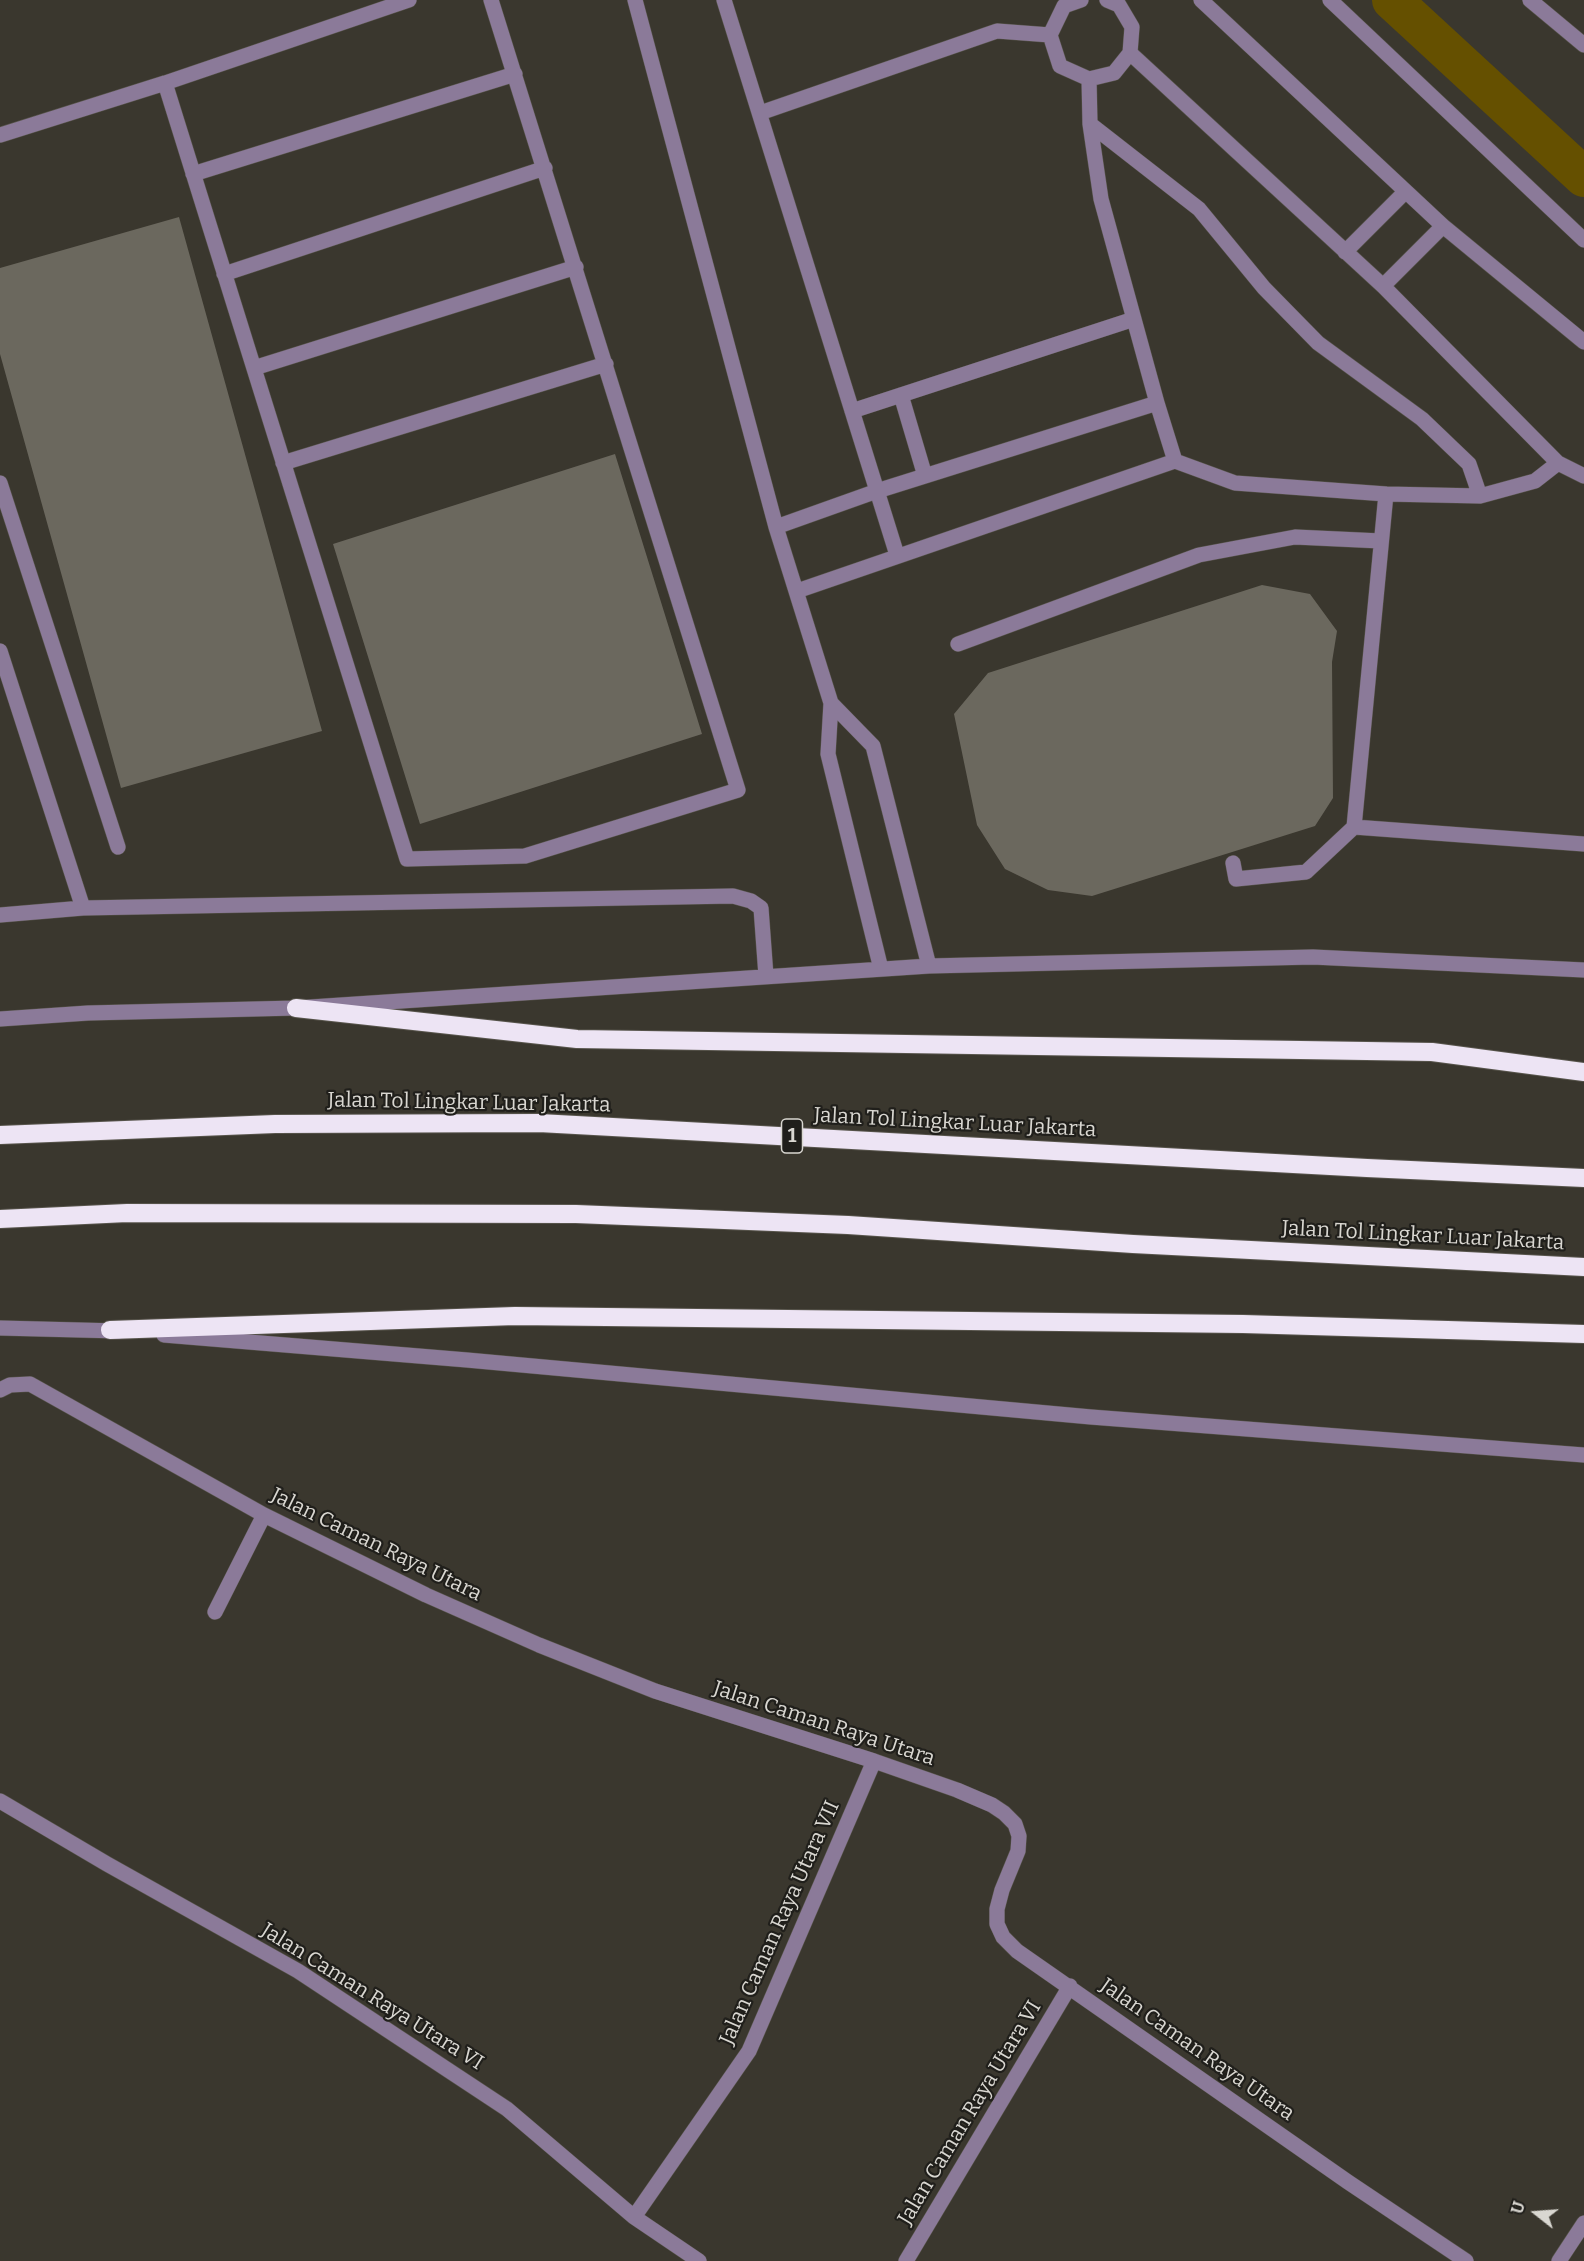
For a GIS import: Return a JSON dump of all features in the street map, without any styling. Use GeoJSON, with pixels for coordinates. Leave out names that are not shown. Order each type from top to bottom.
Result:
{"type":"FeatureCollection","features":[{"type":"Feature","properties":{"kind":"highway"},"geometry":{"type":"LineString","coordinates":[[296,1008],[577,1039],[1432,1053],[1584,1072]]}},
{"type":"Feature","properties":{"kind":"highway","name":"Jalan Tol Lingkar Luar Jakarta"},"geometry":{"type":"LineString","coordinates":[[0,1135],[275,1124],[539,1123],[1355,1168],[1584,1178]]}},
{"type":"Feature","properties":{"kind":"highway","name":"Jalan Tol Lingkar Luar Jakarta"},"geometry":{"type":"LineString","coordinates":[[0,1219],[127,1213],[576,1214],[848,1225],[1133,1244],[1584,1267]]}},
{"type":"Feature","properties":{"kind":"highway"},"geometry":{"type":"LineString","coordinates":[[110,1330],[515,1316],[1243,1324],[1584,1334]]}},
{"type":"Feature","properties":{"kind":"street"},"geometry":{"type":"LineString","coordinates":[[0,135],[165,83],[409,0]]}},
{"type":"Feature","properties":{"kind":"street"},"geometry":{"type":"LineString","coordinates":[[165,83],[407,859],[525,856],[738,790],[491,0]]}},
{"type":"Feature","properties":{"kind":"street"},"geometry":{"type":"LineString","coordinates":[[634,0],[776,527],[831,703],[828,754],[881,969]]}},
{"type":"Feature","properties":{"kind":"street"},"geometry":{"type":"LineString","coordinates":[[724,0],[897,555]]}},
{"type":"Feature","properties":{"kind":"street"},"geometry":{"type":"LineString","coordinates":[[1081,0],[1064,6],[1050,35],[1060,66],[1089,79],[1114,73],[1130,53],[1132,27],[1119,5],[1107,0]]}},
{"type":"Feature","properties":{"kind":"street"},"geometry":{"type":"LineString","coordinates":[[1201,0],[1443,226],[1584,342]]}},
{"type":"Feature","properties":{"kind":"street"},"geometry":{"type":"LineString","coordinates":[[1330,0],[1584,240]]}},
{"type":"Feature","properties":{"kind":"street"},"geometry":{"type":"LineString","coordinates":[[1530,0],[1584,45]]}},
{"type":"Feature","properties":{"kind":"street"},"geometry":{"type":"LineString","coordinates":[[760,113],[997,32],[1050,35]]}},
{"type":"Feature","properties":{"kind":"street"},"geometry":{"type":"LineString","coordinates":[[1130,53],[1383,286],[1558,463],[1584,476]]}},
{"type":"Feature","properties":{"kind":"street"},"geometry":{"type":"LineString","coordinates":[[193,174],[515,74]]}},
{"type":"Feature","properties":{"kind":"street"},"geometry":{"type":"LineString","coordinates":[[1089,79],[1090,124],[1101,199],[1175,461]]}},
{"type":"Feature","properties":{"kind":"street"},"geometry":{"type":"LineString","coordinates":[[1090,124],[1199,209],[1264,288],[1318,343],[1422,419],[1469,464],[1480,496]]}},
{"type":"Feature","properties":{"kind":"street"},"geometry":{"type":"LineString","coordinates":[[224,274],[545,168]]}},
{"type":"Feature","properties":{"kind":"street"},"geometry":{"type":"LineString","coordinates":[[1345,252],[1405,192]]}},
{"type":"Feature","properties":{"kind":"street"},"geometry":{"type":"LineString","coordinates":[[1383,286],[1443,226]]}},
{"type":"Feature","properties":{"kind":"street"},"geometry":{"type":"LineString","coordinates":[[254,368],[576,267]]}},
{"type":"Feature","properties":{"kind":"street"},"geometry":{"type":"LineString","coordinates":[[852,411],[1134,319]]}},
{"type":"Feature","properties":{"kind":"street"},"geometry":{"type":"LineString","coordinates":[[284,464],[606,364]]}},
{"type":"Feature","properties":{"kind":"street"},"geometry":{"type":"LineString","coordinates":[[901,395],[925,476]]}},
{"type":"Feature","properties":{"kind":"street"},"geometry":{"type":"LineString","coordinates":[[776,527],[877,490],[1157,403]]}},
{"type":"Feature","properties":{"kind":"street"},"geometry":{"type":"LineString","coordinates":[[797,591],[1175,461],[1235,483],[1386,494],[1480,496],[1535,481],[1558,463]]}},
{"type":"Feature","properties":{"kind":"street"},"geometry":{"type":"LineString","coordinates":[[0,483],[118,847]]}},
{"type":"Feature","properties":{"kind":"street"},"geometry":{"type":"LineString","coordinates":[[1233,863],[1236,879],[1306,872],[1354,827],[1386,494]]}},
{"type":"Feature","properties":{"kind":"street"},"geometry":{"type":"LineString","coordinates":[[958,644],[1199,555],[1295,537],[1381,541]]}},
{"type":"Feature","properties":{"kind":"street"},"geometry":{"type":"LineString","coordinates":[[0,651],[83,908]]}},
{"type":"Feature","properties":{"kind":"street"},"geometry":{"type":"LineString","coordinates":[[831,703],[873,746],[929,966]]}},
{"type":"Feature","properties":{"kind":"street"},"geometry":{"type":"LineString","coordinates":[[1354,827],[1584,844]]}},
{"type":"Feature","properties":{"kind":"street"},"geometry":{"type":"LineString","coordinates":[[0,915],[83,908],[733,896],[751,901],[760,908],[766,976]]}},
{"type":"Feature","properties":{"kind":"street"},"geometry":{"type":"LineString","coordinates":[[0,1019],[88,1013],[296,1008],[929,966],[1313,957],[1584,970]]}},
{"type":"Feature","properties":{"kind":"street"},"geometry":{"type":"LineString","coordinates":[[0,1328],[110,1330],[1102,1418],[1584,1455]]}},
{"type":"Feature","properties":{"kind":"street","name":"Jalan Caman Raya Utara"},"geometry":{"type":"LineString","coordinates":[[0,1390],[10,1385],[30,1384],[264,1515],[426,1595],[539,1645],[655,1691],[874,1761],[957,1790],[992,1805],[1015,1824],[1019,1836],[1018,1851],[997,1908],[997,1924],[1003,1937],[1017,1951],[1348,2182],[1466,2261]]}},
{"type":"Feature","properties":{"kind":"street"},"geometry":{"type":"LineString","coordinates":[[215,1612],[264,1515]]}},
{"type":"Feature","properties":{"kind":"street","name":"Jalan Caman Raya Utara VII"},"geometry":{"type":"LineString","coordinates":[[634,2217],[749,2051],[874,1761]]}},
{"type":"Feature","properties":{"kind":"street","name":"Jalan Caman Raya Utara VI"},"geometry":{"type":"LineString","coordinates":[[0,1801],[318,1984],[507,2109],[634,2217],[699,2261]]}},
{"type":"Feature","properties":{"kind":"street","name":"Jalan Caman Raya Utara VI"},"geometry":{"type":"LineString","coordinates":[[906,2261],[1070,1986]]}},
{"type":"Feature","properties":{"kind":"street"},"geometry":{"type":"LineString","coordinates":[[1559,2261],[1584,2223]]}},
{"type":"Feature","properties":{"kind":"building"},"geometry":{"type":"Polygon","coordinates":[[[179,217],[322,731],[121,788],[0,354],[0,268],[179,217]]]}},
{"type":"Feature","properties":{"kind":"building"},"geometry":{"type":"Polygon","coordinates":[[[615,454],[702,734],[420,824],[333,544],[615,454]]]}},
{"type":"Feature","properties":{"kind":"building"},"geometry":{"type":"Polygon","coordinates":[[[1262,585],[1310,594],[1337,631],[1332,662],[1333,798],[1315,826],[1092,896],[1048,890],[1005,869],[977,825],[954,714],[988,673],[1262,585]]]}},
{"type":"Feature","properties":{"kind":"waterway"},"geometry":{"type":"LineString","coordinates":[[1392,0],[1584,177]]}}]}
